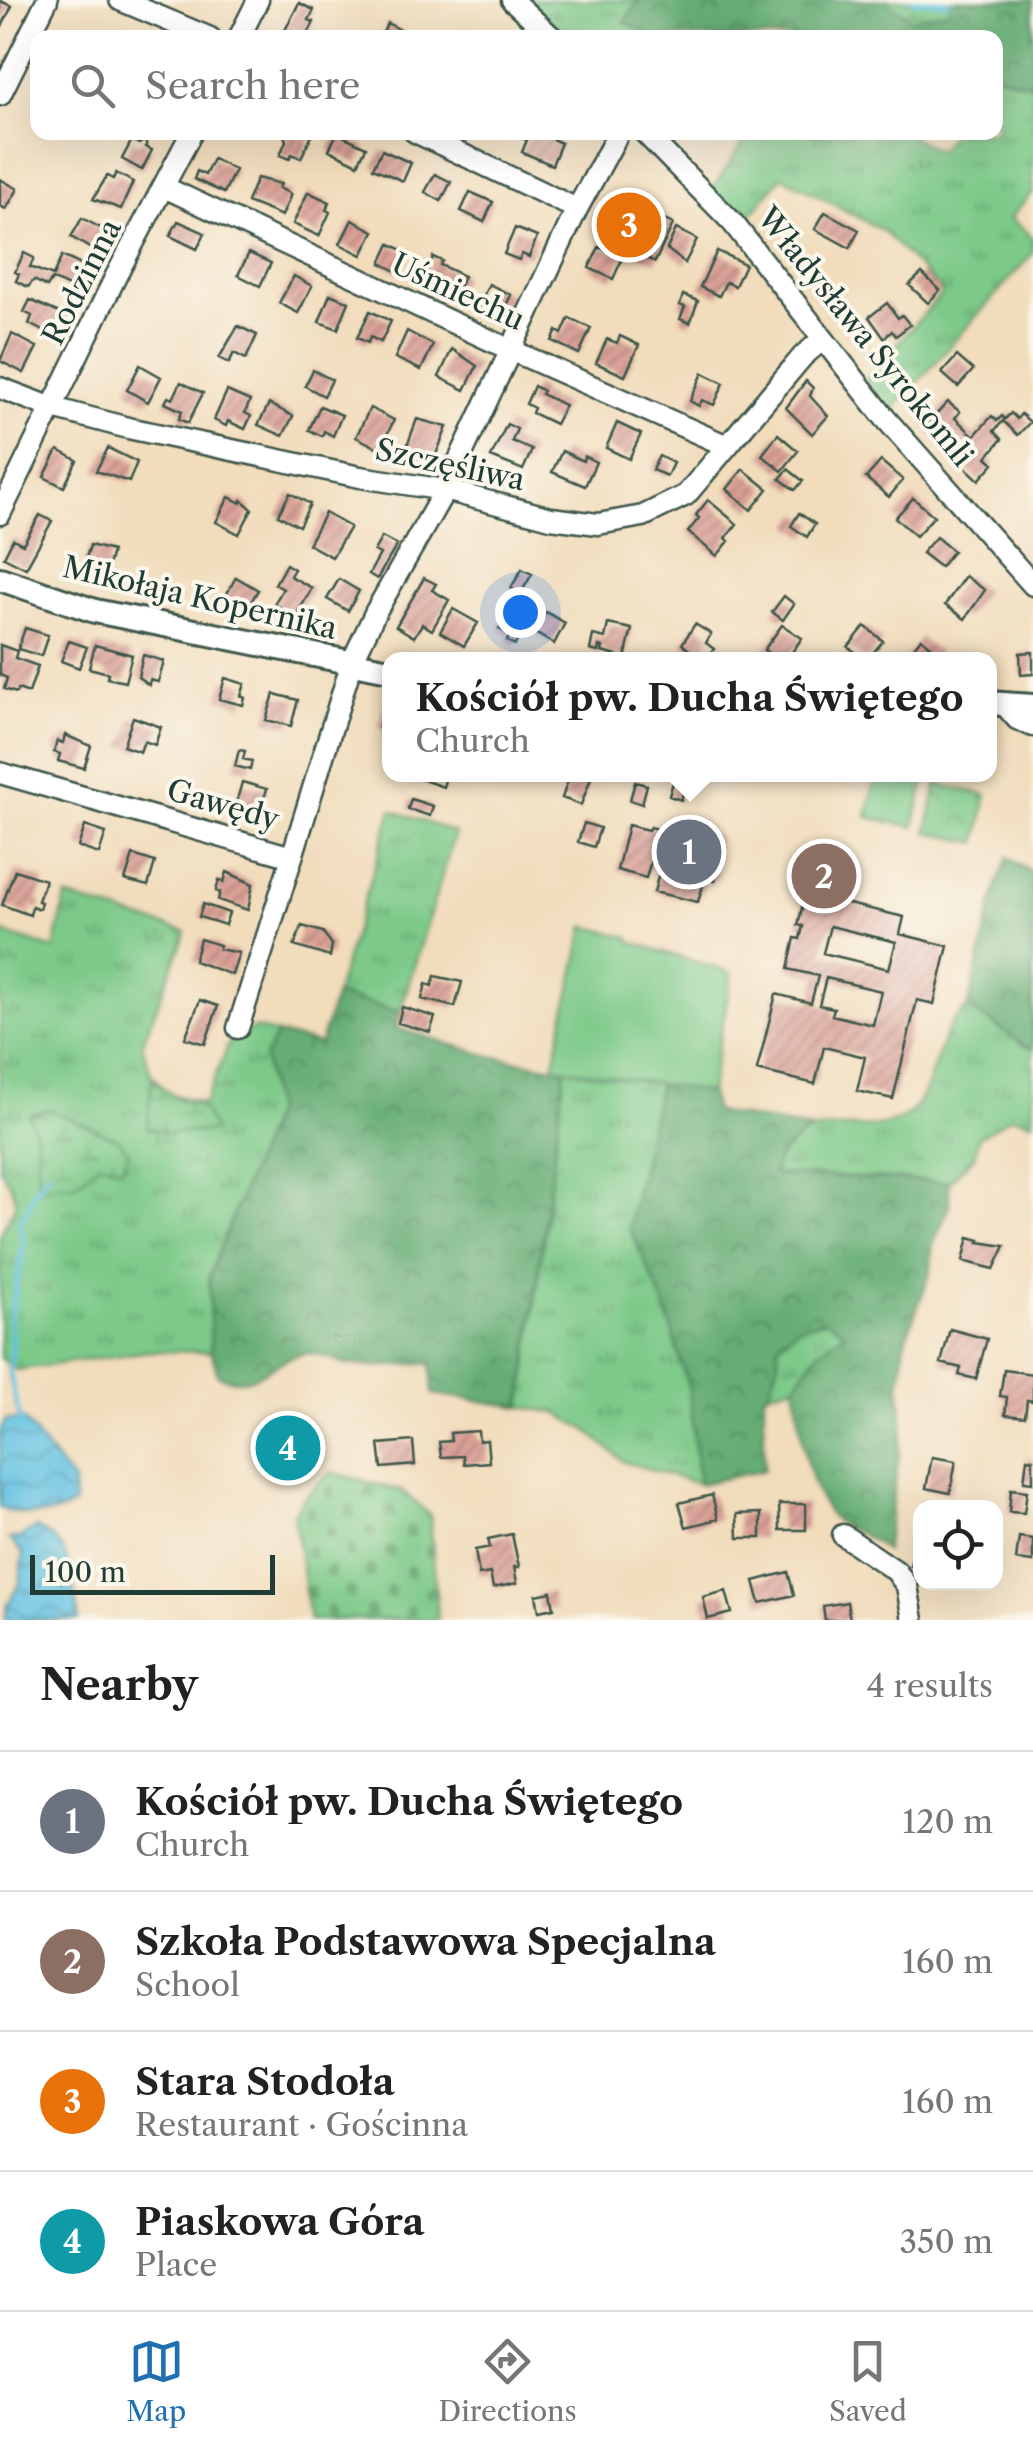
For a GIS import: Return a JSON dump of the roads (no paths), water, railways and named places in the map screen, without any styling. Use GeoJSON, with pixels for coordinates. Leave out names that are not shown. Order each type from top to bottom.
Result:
{"type":"FeatureCollection","features":[{"type":"Feature","properties":{"kind":"street"},"geometry":{"type":"LineString","coordinates":[[32,30],[47,0]]}},
{"type":"Feature","properties":{"kind":"street"},"geometry":{"type":"LineString","coordinates":[[120,0],[191,30]]}},
{"type":"Feature","properties":{"kind":"street"},"geometry":{"type":"LineString","coordinates":[[243,30],[258,0]]}},
{"type":"Feature","properties":{"kind":"street"},"geometry":{"type":"LineString","coordinates":[[512,0],[544,30]]}},
{"type":"Feature","properties":{"kind":"street"},"geometry":{"type":"LineString","coordinates":[[0,95],[30,34]]}},
{"type":"Feature","properties":{"kind":"street","name":"Rodzinna"},"geometry":{"type":"LineString","coordinates":[[0,514],[116,276],[188,140]]}},
{"type":"Feature","properties":{"kind":"street"},"geometry":{"type":"LineString","coordinates":[[431,140],[578,209]]}},
{"type":"Feature","properties":{"kind":"street","name":"Gawędy"},"geometry":{"type":"LineString","coordinates":[[0,773],[292,856],[352,662],[375,613],[445,490],[615,140]]}},
{"type":"Feature","properties":{"kind":"street","name":"Władysława Syrokomli"},"geometry":{"type":"LineString","coordinates":[[652,140],[734,222],[885,418],[1033,585]]}},
{"type":"Feature","properties":{"kind":"street","name":"Uśmiechu"},"geometry":{"type":"LineString","coordinates":[[164,188],[512,351],[728,446]]}},
{"type":"Feature","properties":{"kind":"street","name":"Szczęśliwa"},"geometry":{"type":"LineString","coordinates":[[0,388],[53,408],[128,428],[340,473],[445,490],[551,518],[598,524],[643,516],[686,495],[822,340]]}},
{"type":"Feature","properties":{"kind":"street","name":"Mikołaja Kopernika"},"geometry":{"type":"LineString","coordinates":[[0,579],[96,611],[382,668]]}},
{"type":"Feature","properties":{"kind":"street"},"geometry":{"type":"LineString","coordinates":[[997,704],[1033,706]]}},
{"type":"Feature","properties":{"kind":"street"},"geometry":{"type":"LineString","coordinates":[[997,705],[1033,726]]}},
{"type":"Feature","properties":{"kind":"street"},"geometry":{"type":"LineString","coordinates":[[238,1028],[292,856]]}},
{"type":"Feature","properties":{"kind":"street"},"geometry":{"type":"LineString","coordinates":[[843,1535],[896,1571],[907,1586],[913,1620]]}},
{"type":"Feature","properties":{"kind":"water"},"geometry":{"type":"Polygon","coordinates":[[[6,1420],[24,1420],[73,1482],[74,1504],[38,1515],[0,1508],[0,1430],[6,1420]]]}},
{"type":"Feature","properties":{"kind":"water"},"geometry":{"type":"Polygon","coordinates":[[[36,1528],[49,1535],[65,1554],[79,1620],[5,1620],[8,1604],[20,1582],[23,1554],[9,1539],[36,1528]]]}},
{"type":"Feature","properties":{"kind":"waterway"},"geometry":{"type":"LineString","coordinates":[[913,0],[948,2]]}},
{"type":"Feature","properties":{"kind":"waterway"},"geometry":{"type":"LineString","coordinates":[[20,1421],[9,1370],[10,1318],[24,1244],[20,1225],[34,1192],[49,1171]]}},
{"type":"Feature","properties":{"kind":"place","name":"Stara Stodoła"},"geometry":{"type":"Point","coordinates":[629,225]}},
{"type":"Feature","properties":{"kind":"place","name":"Kościół pw. Ducha Świętego"},"geometry":{"type":"Point","coordinates":[689,852]}},
{"type":"Feature","properties":{"kind":"place","name":"Szkoła Podstawowa Specjalna"},"geometry":{"type":"Point","coordinates":[824,876]}},
{"type":"Feature","properties":{"kind":"place","name":"Piaskowa Góra"},"geometry":{"type":"Point","coordinates":[288,1448]}}]}
